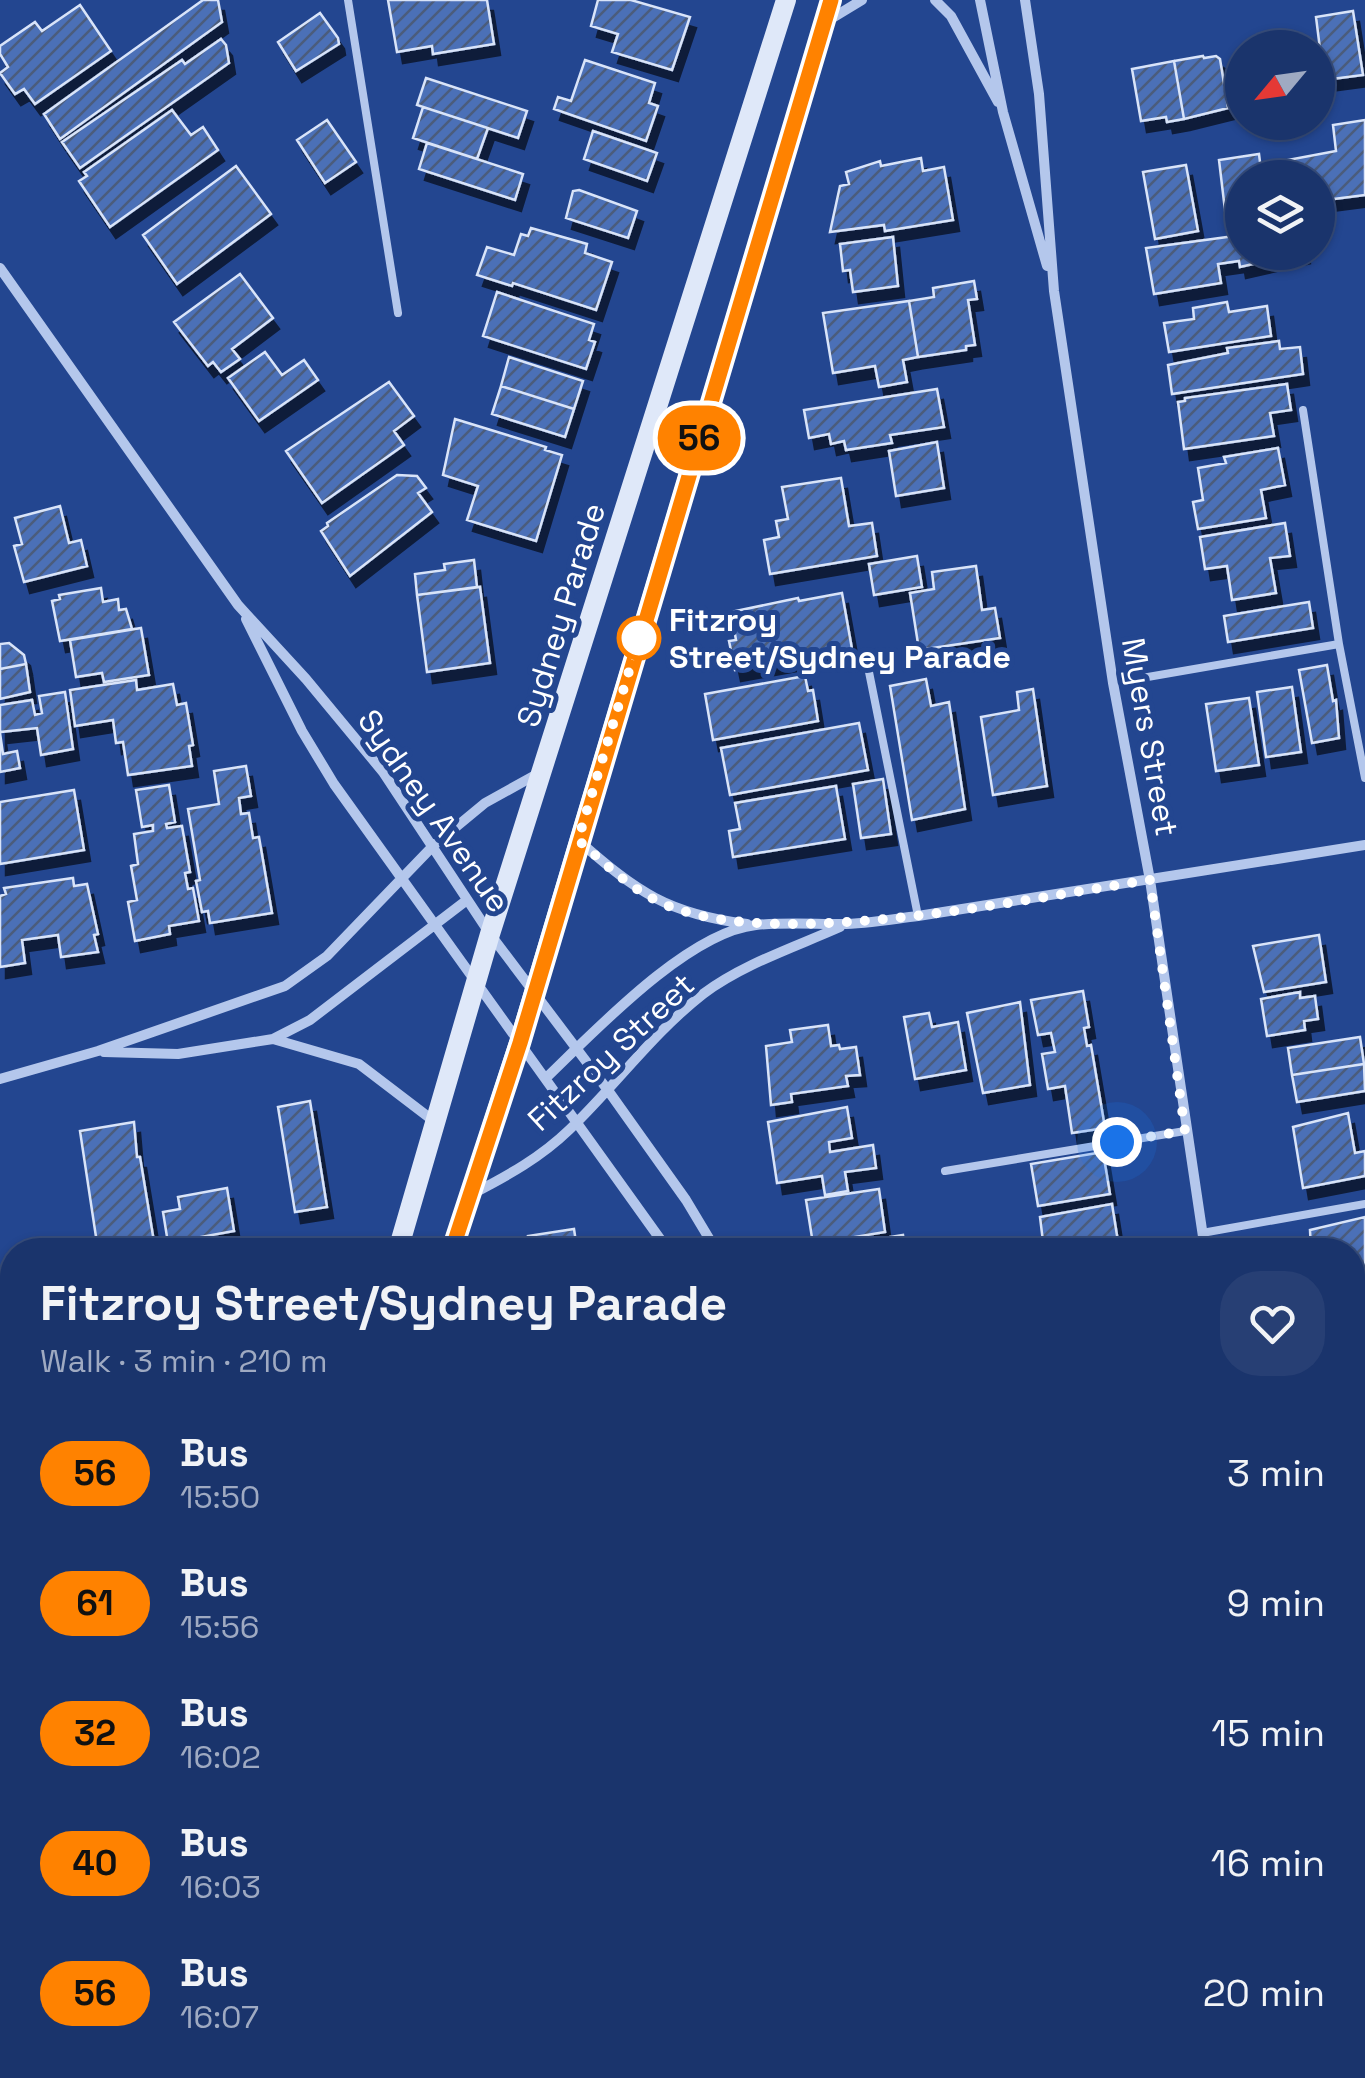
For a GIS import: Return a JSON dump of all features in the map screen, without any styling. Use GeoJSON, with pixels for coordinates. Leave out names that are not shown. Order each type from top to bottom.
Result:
{"type":"FeatureCollection","features":[{"type":"Feature","properties":{"kind":"street","name":"Sydney Parade"},"geometry":{"type":"LineString","coordinates":[[401,1238],[490,934],[786,0]]}},
{"type":"Feature","properties":{"kind":"street"},"geometry":{"type":"LineString","coordinates":[[456,1238],[520,1043],[832,0]]}},
{"type":"Feature","properties":{"kind":"street"},"geometry":{"type":"LineString","coordinates":[[824,24],[862,0]]}},
{"type":"Feature","properties":{"kind":"street"},"geometry":{"type":"LineString","coordinates":[[935,0],[959,29],[1004,112]]}},
{"type":"Feature","properties":{"kind":"street","name":"Myers Street"},"geometry":{"type":"LineString","coordinates":[[980,0],[1004,112],[1054,291]]}},
{"type":"Feature","properties":{"kind":"street","name":"Myers Street"},"geometry":{"type":"LineString","coordinates":[[1025,0],[1039,94],[1054,291],[1113,683],[1150,880],[1203,1238]]}},
{"type":"Feature","properties":{"kind":"street","name":"Sydney Avenue"},"geometry":{"type":"LineString","coordinates":[[0,268],[238,605],[383,772],[490,934],[607,1089],[709,1238]]}},
{"type":"Feature","properties":{"kind":"street","name":"Sydney Avenue"},"geometry":{"type":"LineString","coordinates":[[238,605],[316,756],[659,1238]]}},
{"type":"Feature","properties":{"kind":"street"},"geometry":{"type":"LineString","coordinates":[[0,1079],[56,1060],[98,1052],[286,986],[327,956],[432,846],[486,804],[544,770]]}},
{"type":"Feature","properties":{"kind":"street","name":"Fitzroy Street"},"geometry":{"type":"LineString","coordinates":[[578,840],[650,898],[688,912],[754,925],[845,924],[918,916],[1365,845]]}},
{"type":"Feature","properties":{"kind":"street"},"geometry":{"type":"LineString","coordinates":[[98,1052],[178,1054],[274,1039],[310,1020],[467,900]]}},
{"type":"Feature","properties":{"kind":"street","name":"Fitzroy Street"},"geometry":{"type":"LineString","coordinates":[[468,1196],[516,1172],[577,1122],[666,1027],[706,992],[752,966],[845,924]]}},
{"type":"Feature","properties":{"kind":"street","name":"Fitzroy Street"},"geometry":{"type":"LineString","coordinates":[[546,1078],[692,951],[712,938],[754,925]]}},
{"type":"Feature","properties":{"kind":"street"},"geometry":{"type":"LineString","coordinates":[[274,1039],[359,1064],[435,1122]]}},
{"type":"Feature","properties":{"kind":"lane"},"geometry":{"type":"LineString","coordinates":[[348,0],[398,313]]}},
{"type":"Feature","properties":{"kind":"lane"},"geometry":{"type":"LineString","coordinates":[[1303,410],[1339,644],[1365,778]]}},
{"type":"Feature","properties":{"kind":"lane"},"geometry":{"type":"LineString","coordinates":[[1113,683],[1339,644]]}},
{"type":"Feature","properties":{"kind":"lane"},"geometry":{"type":"LineString","coordinates":[[868,672],[918,916]]}},
{"type":"Feature","properties":{"kind":"lane"},"geometry":{"type":"LineString","coordinates":[[945,1171],[1185,1131]]}},
{"type":"Feature","properties":{"kind":"lane"},"geometry":{"type":"LineString","coordinates":[[1202,1233],[1365,1204]]}},
{"type":"Feature","properties":{"kind":"building"},"geometry":{"type":"Polygon","coordinates":[[[203,0],[218,0],[222,22],[60,139],[44,114],[203,0]]]}},
{"type":"Feature","properties":{"kind":"building"},"geometry":{"type":"Polygon","coordinates":[[[388,0],[487,0],[494,44],[433,54],[432,46],[397,52],[388,0]]]}},
{"type":"Feature","properties":{"kind":"building"},"geometry":{"type":"Polygon","coordinates":[[[598,0],[631,0],[690,17],[672,70],[612,52],[618,34],[591,26],[598,0]]]}},
{"type":"Feature","properties":{"kind":"building"},"geometry":{"type":"Polygon","coordinates":[[[80,5],[111,51],[35,104],[24,89],[15,94],[0,73],[8,67],[0,46],[35,22],[42,31],[80,5]]]}},
{"type":"Feature","properties":{"kind":"building"},"geometry":{"type":"Polygon","coordinates":[[[1353,11],[1363,75],[1335,79],[1335,30],[1318,30],[1316,17],[1353,11]]]}},
{"type":"Feature","properties":{"kind":"building"},"geometry":{"type":"Polygon","coordinates":[[[320,13],[339,44],[296,71],[278,42],[320,13]]]}},
{"type":"Feature","properties":{"kind":"building"},"geometry":{"type":"Polygon","coordinates":[[[221,39],[229,63],[80,168],[62,142],[182,60],[185,64],[221,39]]]}},
{"type":"Feature","properties":{"kind":"building"},"geometry":{"type":"Polygon","coordinates":[[[1203,56],[1220,59],[1225,109],[1184,119],[1174,61],[1203,56]]]}},
{"type":"Feature","properties":{"kind":"building"},"geometry":{"type":"Polygon","coordinates":[[[585,60],[655,83],[649,103],[658,106],[646,141],[554,109],[558,97],[571,101],[585,60]]]}},
{"type":"Feature","properties":{"kind":"building"},"geometry":{"type":"Polygon","coordinates":[[[1174,61],[1184,119],[1141,121],[1132,69],[1174,61]]]}},
{"type":"Feature","properties":{"kind":"building"},"geometry":{"type":"Polygon","coordinates":[[[426,78],[527,111],[518,138],[417,105],[426,78]]]}},
{"type":"Feature","properties":{"kind":"building"},"geometry":{"type":"Polygon","coordinates":[[[423,107],[488,128],[477,159],[413,138],[423,107]]]}},
{"type":"Feature","properties":{"kind":"building"},"geometry":{"type":"Polygon","coordinates":[[[172,110],[191,135],[203,127],[218,150],[110,227],[79,181],[87,176],[84,172],[172,110]]]}},
{"type":"Feature","properties":{"kind":"building"},"geometry":{"type":"Polygon","coordinates":[[[327,120],[356,162],[325,183],[297,140],[327,120]]]}},
{"type":"Feature","properties":{"kind":"building"},"geometry":{"type":"Polygon","coordinates":[[[1365,120],[1365,195],[1335,199],[1335,160],[1288,160],[1336,151],[1335,125],[1365,120]]]}},
{"type":"Feature","properties":{"kind":"building"},"geometry":{"type":"Polygon","coordinates":[[[593,131],[657,153],[647,181],[584,159],[593,131]]]}},
{"type":"Feature","properties":{"kind":"building"},"geometry":{"type":"Polygon","coordinates":[[[427,143],[523,174],[515,200],[419,169],[427,143]]]}},
{"type":"Feature","properties":{"kind":"building"},"geometry":{"type":"Polygon","coordinates":[[[1259,154],[1260,160],[1225,160],[1225,210],[1219,160],[1259,154]]]}},
{"type":"Feature","properties":{"kind":"building"},"geometry":{"type":"Polygon","coordinates":[[[921,158],[923,171],[944,167],[953,220],[885,231],[884,225],[830,232],[840,186],[849,184],[846,172],[880,161],[881,166],[921,158]]]}},
{"type":"Feature","properties":{"kind":"building"},"geometry":{"type":"Polygon","coordinates":[[[1186,165],[1198,231],[1155,239],[1143,172],[1186,165]]]}},
{"type":"Feature","properties":{"kind":"building"},"geometry":{"type":"Polygon","coordinates":[[[236,166],[271,214],[177,284],[143,235],[236,166]]]}},
{"type":"Feature","properties":{"kind":"building"},"geometry":{"type":"Polygon","coordinates":[[[573,191],[637,211],[628,238],[566,218],[573,191]]]}},
{"type":"Feature","properties":{"kind":"building"},"geometry":{"type":"Polygon","coordinates":[[[531,228],[587,244],[585,253],[612,262],[596,310],[477,275],[487,247],[514,255],[521,234],[528,236],[531,228]]]}},
{"type":"Feature","properties":{"kind":"building"},"geometry":{"type":"Polygon","coordinates":[[[893,237],[898,286],[853,292],[850,270],[843,271],[840,244],[893,237]]]}},
{"type":"Feature","properties":{"kind":"building"},"geometry":{"type":"Polygon","coordinates":[[[1225,237],[1225,263],[1218,264],[1221,283],[1154,294],[1146,248],[1225,237]]]}},
{"type":"Feature","properties":{"kind":"building"},"geometry":{"type":"Polygon","coordinates":[[[240,274],[273,318],[232,349],[240,359],[221,372],[213,362],[208,366],[174,322],[240,274]]]}},
{"type":"Feature","properties":{"kind":"building"},"geometry":{"type":"Polygon","coordinates":[[[974,281],[977,299],[968,300],[975,345],[966,346],[966,350],[918,357],[909,301],[934,297],[933,288],[974,281]]]}},
{"type":"Feature","properties":{"kind":"building"},"geometry":{"type":"Polygon","coordinates":[[[497,292],[594,324],[589,340],[595,342],[586,369],[483,336],[497,292]]]}},
{"type":"Feature","properties":{"kind":"building"},"geometry":{"type":"Polygon","coordinates":[[[909,301],[918,357],[903,360],[907,382],[879,387],[875,366],[833,373],[823,313],[909,301]]]}},
{"type":"Feature","properties":{"kind":"building"},"geometry":{"type":"Polygon","coordinates":[[[1227,302],[1229,312],[1267,306],[1271,336],[1169,352],[1164,323],[1194,319],[1193,308],[1227,302]]]}},
{"type":"Feature","properties":{"kind":"building"},"geometry":{"type":"Polygon","coordinates":[[[1279,341],[1280,349],[1300,347],[1303,374],[1172,394],[1168,365],[1228,353],[1227,348],[1279,341]]]}},
{"type":"Feature","properties":{"kind":"building"},"geometry":{"type":"Polygon","coordinates":[[[265,352],[282,375],[304,360],[318,380],[259,421],[228,378],[265,352]]]}},
{"type":"Feature","properties":{"kind":"building"},"geometry":{"type":"Polygon","coordinates":[[[509,357],[583,381],[574,409],[501,386],[509,357]]]}},
{"type":"Feature","properties":{"kind":"building"},"geometry":{"type":"Polygon","coordinates":[[[389,382],[414,416],[394,431],[404,445],[322,503],[286,451],[389,382]]]}},
{"type":"Feature","properties":{"kind":"building"},"geometry":{"type":"Polygon","coordinates":[[[1287,384],[1291,410],[1270,413],[1274,436],[1184,449],[1178,402],[1287,384]]]}},
{"type":"Feature","properties":{"kind":"building"},"geometry":{"type":"Polygon","coordinates":[[[501,386],[574,409],[565,437],[492,414],[501,386]]]}},
{"type":"Feature","properties":{"kind":"building"},"geometry":{"type":"Polygon","coordinates":[[[937,389],[944,427],[890,435],[892,443],[846,450],[844,441],[831,444],[829,434],[809,438],[804,410],[937,389]]]}},
{"type":"Feature","properties":{"kind":"building"},"geometry":{"type":"Polygon","coordinates":[[[455,419],[562,455],[536,541],[467,520],[478,486],[443,475],[455,419]]]}},
{"type":"Feature","properties":{"kind":"building"},"geometry":{"type":"Polygon","coordinates":[[[937,442],[944,488],[896,496],[889,451],[937,442]]]}},
{"type":"Feature","properties":{"kind":"building"},"geometry":{"type":"Polygon","coordinates":[[[1278,448],[1285,485],[1261,490],[1266,518],[1198,529],[1193,502],[1203,500],[1198,468],[1226,463],[1224,457],[1278,448]]]}},
{"type":"Feature","properties":{"kind":"building"},"geometry":{"type":"Polygon","coordinates":[[[397,475],[417,476],[426,488],[418,493],[432,512],[350,576],[321,531],[397,475]]]}},
{"type":"Feature","properties":{"kind":"building"},"geometry":{"type":"Polygon","coordinates":[[[841,478],[849,526],[872,523],[877,556],[770,574],[764,540],[779,537],[776,521],[788,519],[782,487],[841,478]]]}},
{"type":"Feature","properties":{"kind":"building"},"geometry":{"type":"Polygon","coordinates":[[[60,506],[69,543],[81,540],[87,566],[24,582],[14,546],[22,544],[15,518],[60,506]]]}},
{"type":"Feature","properties":{"kind":"building"},"geometry":{"type":"Polygon","coordinates":[[[1285,523],[1290,556],[1270,558],[1276,593],[1232,600],[1227,566],[1205,569],[1200,537],[1285,523]]]}},
{"type":"Feature","properties":{"kind":"building"},"geometry":{"type":"Polygon","coordinates":[[[917,556],[922,587],[874,595],[869,564],[917,556]]]}},
{"type":"Feature","properties":{"kind":"building"},"geometry":{"type":"Polygon","coordinates":[[[474,560],[477,587],[417,595],[415,574],[445,570],[444,564],[474,560]]]}},
{"type":"Feature","properties":{"kind":"building"},"geometry":{"type":"Polygon","coordinates":[[[976,566],[982,610],[995,608],[1000,638],[919,650],[910,593],[934,589],[932,572],[976,566]]]}},
{"type":"Feature","properties":{"kind":"building"},"geometry":{"type":"Polygon","coordinates":[[[480,587],[490,663],[427,672],[417,595],[480,587]]]}},
{"type":"Feature","properties":{"kind":"building"},"geometry":{"type":"Polygon","coordinates":[[[101,588],[103,602],[118,599],[119,610],[126,609],[132,629],[60,641],[52,601],[60,599],[59,595],[101,588]]]}},
{"type":"Feature","properties":{"kind":"building"},"geometry":{"type":"Polygon","coordinates":[[[842,593],[852,649],[735,670],[729,641],[736,640],[731,612],[842,593]]]}},
{"type":"Feature","properties":{"kind":"building"},"geometry":{"type":"Polygon","coordinates":[[[1309,602],[1313,628],[1228,642],[1224,616],[1309,602]]]}},
{"type":"Feature","properties":{"kind":"building"},"geometry":{"type":"Polygon","coordinates":[[[141,628],[149,675],[104,682],[102,673],[76,677],[70,640],[141,628]]]}},
{"type":"Feature","properties":{"kind":"building"},"geometry":{"type":"Polygon","coordinates":[[[9,643],[24,655],[26,664],[0,669],[0,644],[9,643]]]}},
{"type":"Feature","properties":{"kind":"building"},"geometry":{"type":"Polygon","coordinates":[[[26,664],[30,692],[0,699],[0,669],[26,664]]]}},
{"type":"Feature","properties":{"kind":"building"},"geometry":{"type":"Polygon","coordinates":[[[1327,665],[1333,701],[1336,700],[1339,738],[1312,743],[1299,670],[1327,665]]]}},
{"type":"Feature","properties":{"kind":"building"},"geometry":{"type":"Polygon","coordinates":[[[805,676],[808,691],[813,690],[818,721],[713,740],[705,694],[805,676]]]}},
{"type":"Feature","properties":{"kind":"building"},"geometry":{"type":"Polygon","coordinates":[[[926,679],[931,706],[949,702],[965,809],[912,820],[890,686],[926,679]]]}},
{"type":"Feature","properties":{"kind":"building"},"geometry":{"type":"Polygon","coordinates":[[[136,680],[137,690],[173,684],[177,705],[186,703],[192,766],[128,775],[123,742],[116,743],[113,720],[75,726],[70,690],[136,680]]]}},
{"type":"Feature","properties":{"kind":"building"},"geometry":{"type":"Polygon","coordinates":[[[1292,687],[1301,752],[1266,757],[1257,692],[1292,687]]]}},
{"type":"Feature","properties":{"kind":"building"},"geometry":{"type":"Polygon","coordinates":[[[1033,689],[1047,786],[993,795],[981,717],[1019,710],[1017,692],[1033,689]]]}},
{"type":"Feature","properties":{"kind":"building"},"geometry":{"type":"Polygon","coordinates":[[[65,692],[73,749],[41,755],[37,728],[0,732],[0,705],[32,700],[35,715],[42,713],[39,696],[65,692]]]}},
{"type":"Feature","properties":{"kind":"building"},"geometry":{"type":"Polygon","coordinates":[[[1249,698],[1259,765],[1216,771],[1206,704],[1249,698]]]}},
{"type":"Feature","properties":{"kind":"building"},"geometry":{"type":"Polygon","coordinates":[[[859,723],[868,770],[730,795],[721,748],[859,723]]]}},
{"type":"Feature","properties":{"kind":"building"},"geometry":{"type":"Polygon","coordinates":[[[0,733],[3,754],[17,751],[20,768],[0,772],[0,733]]]}},
{"type":"Feature","properties":{"kind":"building"},"geometry":{"type":"Polygon","coordinates":[[[246,766],[251,796],[239,798],[241,814],[249,813],[253,838],[259,837],[272,913],[210,923],[208,911],[202,912],[196,881],[200,880],[188,809],[219,804],[214,771],[246,766]]]}},
{"type":"Feature","properties":{"kind":"building"},"geometry":{"type":"Polygon","coordinates":[[[883,779],[891,834],[861,838],[853,784],[883,779]]]}},
{"type":"Feature","properties":{"kind":"building"},"geometry":{"type":"Polygon","coordinates":[[[169,785],[175,822],[166,824],[167,828],[182,826],[190,872],[185,873],[188,889],[193,888],[199,921],[169,926],[170,934],[135,941],[128,902],[137,900],[131,866],[138,864],[134,834],[153,831],[153,825],[142,827],[136,790],[169,785]]]}},
{"type":"Feature","properties":{"kind":"building"},"geometry":{"type":"Polygon","coordinates":[[[836,786],[845,839],[733,857],[729,831],[740,829],[735,803],[836,786]]]}},
{"type":"Feature","properties":{"kind":"building"},"geometry":{"type":"Polygon","coordinates":[[[74,790],[84,850],[0,864],[0,802],[74,790]]]}},
{"type":"Feature","properties":{"kind":"building"},"geometry":{"type":"Polygon","coordinates":[[[73,878],[74,886],[87,884],[98,952],[61,957],[58,935],[22,940],[25,963],[0,967],[0,896],[6,894],[4,888],[73,878]]]}},
{"type":"Feature","properties":{"kind":"building"},"geometry":{"type":"Polygon","coordinates":[[[1319,935],[1326,982],[1264,992],[1253,946],[1319,935]]]}},
{"type":"Feature","properties":{"kind":"building"},"geometry":{"type":"Polygon","coordinates":[[[1083,991],[1089,1027],[1084,1028],[1087,1046],[1091,1045],[1105,1128],[1072,1133],[1065,1086],[1048,1089],[1042,1054],[1055,1052],[1051,1033],[1038,1035],[1031,1000],[1083,991]]]}},
{"type":"Feature","properties":{"kind":"building"},"geometry":{"type":"Polygon","coordinates":[[[1300,992],[1300,998],[1315,996],[1318,1019],[1304,1021],[1305,1030],[1267,1036],[1261,999],[1300,992]]]}},
{"type":"Feature","properties":{"kind":"building"},"geometry":{"type":"Polygon","coordinates":[[[1020,1002],[1030,1085],[983,1093],[967,1013],[1020,1002]]]}},
{"type":"Feature","properties":{"kind":"building"},"geometry":{"type":"Polygon","coordinates":[[[929,1013],[932,1027],[958,1022],[966,1070],[915,1079],[904,1017],[929,1013]]]}},
{"type":"Feature","properties":{"kind":"building"},"geometry":{"type":"Polygon","coordinates":[[[828,1025],[831,1046],[856,1047],[860,1075],[846,1076],[848,1086],[791,1094],[792,1102],[771,1105],[766,1046],[792,1042],[790,1030],[828,1025]]]}},
{"type":"Feature","properties":{"kind":"building"},"geometry":{"type":"Polygon","coordinates":[[[1360,1037],[1364,1064],[1292,1075],[1288,1048],[1360,1037]]]}},
{"type":"Feature","properties":{"kind":"building"},"geometry":{"type":"Polygon","coordinates":[[[1364,1064],[1365,1091],[1297,1102],[1292,1075],[1364,1064]]]}},
{"type":"Feature","properties":{"kind":"building"},"geometry":{"type":"Polygon","coordinates":[[[310,1101],[327,1207],[295,1212],[278,1107],[310,1101]]]}},
{"type":"Feature","properties":{"kind":"building"},"geometry":{"type":"Polygon","coordinates":[[[847,1107],[852,1138],[829,1142],[830,1152],[873,1145],[876,1168],[845,1172],[848,1191],[825,1195],[822,1176],[777,1183],[768,1122],[847,1107]]]}},
{"type":"Feature","properties":{"kind":"building"},"geometry":{"type":"Polygon","coordinates":[[[1348,1113],[1355,1153],[1365,1151],[1365,1176],[1303,1188],[1293,1127],[1348,1113]]]}},
{"type":"Feature","properties":{"kind":"building"},"geometry":{"type":"Polygon","coordinates":[[[134,1122],[153,1238],[96,1238],[80,1131],[134,1122]]]}},
{"type":"Feature","properties":{"kind":"building"},"geometry":{"type":"Polygon","coordinates":[[[1103,1152],[1110,1194],[1038,1206],[1031,1164],[1103,1152]]]}},
{"type":"Feature","properties":{"kind":"building"},"geometry":{"type":"Polygon","coordinates":[[[227,1188],[234,1231],[167,1238],[163,1212],[180,1209],[178,1197],[227,1188]]]}},
{"type":"Feature","properties":{"kind":"building"},"geometry":{"type":"Polygon","coordinates":[[[879,1189],[885,1232],[849,1238],[812,1238],[806,1200],[879,1189]]]}},
{"type":"Feature","properties":{"kind":"building"},"geometry":{"type":"Polygon","coordinates":[[[1112,1204],[1117,1238],[1043,1238],[1040,1217],[1112,1204]]]}},
{"type":"Feature","properties":{"kind":"building"},"geometry":{"type":"Polygon","coordinates":[[[1365,1217],[1365,1238],[1310,1238],[1310,1230],[1365,1217]]]}},
{"type":"Feature","properties":{"kind":"building"},"geometry":{"type":"Polygon","coordinates":[[[574,1229],[575,1238],[528,1238],[574,1229]]]}},
{"type":"Feature","properties":{"kind":"bus line","name":"56"},"geometry":{"type":"LineString","coordinates":[[456,1238],[520,1043],[831,0]]}},
{"type":"Feature","properties":{"kind":"place","name":"Fitzroy Street/Sydney Parade"},"geometry":{"type":"Point","coordinates":[639,638]}},
{"type":"Feature","properties":{"kind":"route"},"geometry":{"type":"LineString","coordinates":[[639,638],[578,840],[650,898],[688,912],[754,925],[845,924],[1150,880],[1185,1131],[1117,1142]]}}]}
